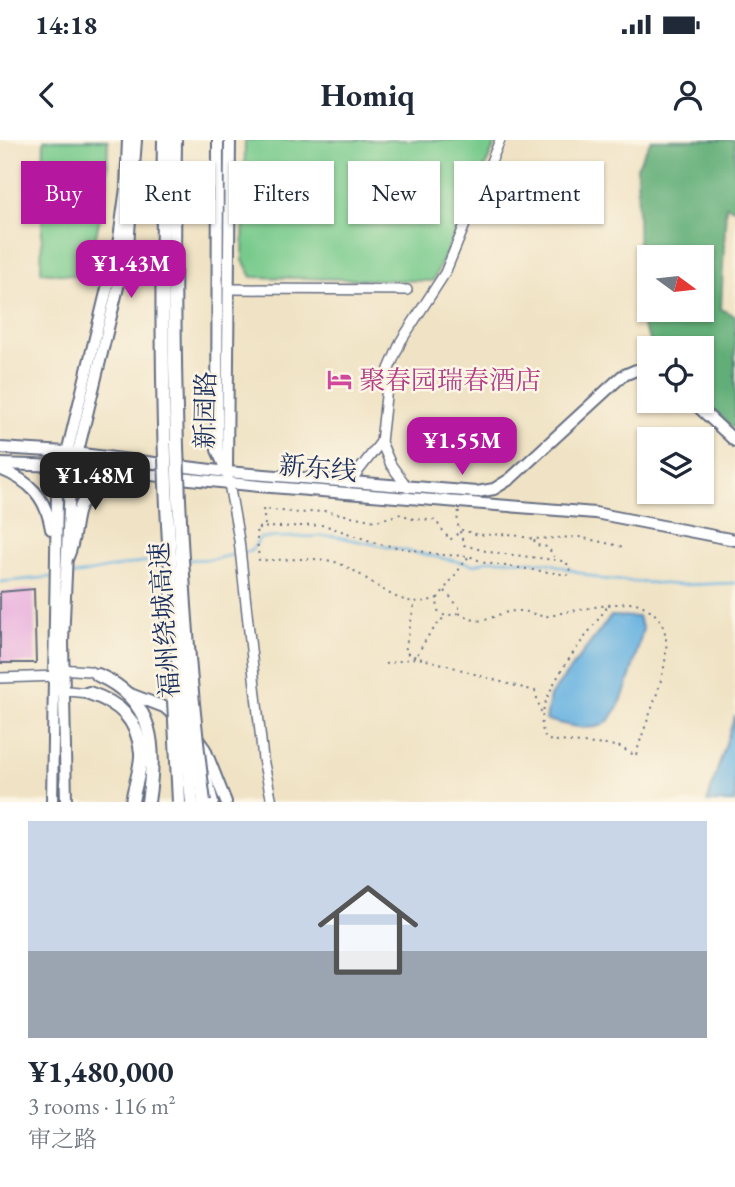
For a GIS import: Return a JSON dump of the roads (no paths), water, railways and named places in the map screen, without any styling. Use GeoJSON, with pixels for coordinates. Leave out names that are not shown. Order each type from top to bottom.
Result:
{"type":"FeatureCollection","features":[{"type":"Feature","properties":{"kind":"highway","name":"福州绕城高速"},"geometry":{"type":"LineString","coordinates":[[164,140],[163,390],[173,608],[192,802]]}},
{"type":"Feature","properties":{"kind":"highway","name":"福州绕城高速"},"geometry":{"type":"LineString","coordinates":[[175,140],[174,389],[177,471],[186,624],[198,756],[208,802]]}},
{"type":"Feature","properties":{"kind":"highway"},"geometry":{"type":"LineString","coordinates":[[173,608],[179,802]]}},
{"type":"Feature","properties":{"kind":"highway"},"geometry":{"type":"LineString","coordinates":[[98,675],[125,692],[142,710],[153,740],[148,802]]}},
{"type":"Feature","properties":{"kind":"highway"},"geometry":{"type":"LineString","coordinates":[[89,693],[114,701],[133,725],[141,754],[132,800]]}},
{"type":"Feature","properties":{"kind":"main road"},"geometry":{"type":"LineString","coordinates":[[72,452],[117,249],[126,188],[128,140]]}},
{"type":"Feature","properties":{"kind":"main road"},"geometry":{"type":"LineString","coordinates":[[52,802],[61,563],[56,503],[128,246],[136,140]]}},
{"type":"Feature","properties":{"kind":"main road","name":"新园路"},"geometry":{"type":"LineString","coordinates":[[218,140],[217,450],[228,477]]}},
{"type":"Feature","properties":{"kind":"main road","name":"新园路"},"geometry":{"type":"LineString","coordinates":[[228,477],[230,140]]}},
{"type":"Feature","properties":{"kind":"main road","name":"新东线"},"geometry":{"type":"LineString","coordinates":[[228,477],[411,493],[471,493],[494,489],[515,475],[622,376],[637,370]]}},
{"type":"Feature","properties":{"kind":"main road"},"geometry":{"type":"LineString","coordinates":[[705,413],[735,440]]}},
{"type":"Feature","properties":{"kind":"main road"},"geometry":{"type":"LineString","coordinates":[[0,449],[72,452],[228,477]]}},
{"type":"Feature","properties":{"kind":"main road"},"geometry":{"type":"LineString","coordinates":[[0,464],[228,477]]}},
{"type":"Feature","properties":{"kind":"main road"},"geometry":{"type":"LineString","coordinates":[[0,469],[33,486],[42,498],[61,563]]}},
{"type":"Feature","properties":{"kind":"main road"},"geometry":{"type":"LineString","coordinates":[[61,563],[75,542],[79,509],[92,491],[145,474]]}},
{"type":"Feature","properties":{"kind":"main road","name":"新东线"},"geometry":{"type":"LineString","coordinates":[[228,477],[349,483],[460,502],[610,515],[735,540]]}},
{"type":"Feature","properties":{"kind":"main road"},"geometry":{"type":"LineString","coordinates":[[58,690],[66,802]]}},
{"type":"Feature","properties":{"kind":"main road"},"geometry":{"type":"LineString","coordinates":[[125,692],[164,707],[189,729],[205,749],[226,802]]}},
{"type":"Feature","properties":{"kind":"street"},"geometry":{"type":"LineString","coordinates":[[411,493],[391,465],[381,442],[385,391],[393,359],[445,273],[500,140]]}},
{"type":"Feature","properties":{"kind":"street"},"geometry":{"type":"LineString","coordinates":[[229,289],[407,290]]}},
{"type":"Feature","properties":{"kind":"street"},"geometry":{"type":"LineString","coordinates":[[349,483],[381,442]]}},
{"type":"Feature","properties":{"kind":"street"},"geometry":{"type":"LineString","coordinates":[[228,477],[239,540],[263,759],[272,802]]}},
{"type":"Feature","properties":{"kind":"street"},"geometry":{"type":"LineString","coordinates":[[0,678],[89,671],[98,675]]}},
{"type":"Feature","properties":{"kind":"street"},"geometry":{"type":"LineString","coordinates":[[58,690],[89,693]]}},
{"type":"Feature","properties":{"kind":"water"},"geometry":{"type":"Polygon","coordinates":[[[611,616],[638,617],[643,629],[628,683],[616,711],[600,726],[587,728],[546,720],[550,696],[611,616]]]}},
{"type":"Feature","properties":{"kind":"water"},"geometry":{"type":"Polygon","coordinates":[[[735,715],[735,802],[707,802],[735,715]]]}},
{"type":"Feature","properties":{"kind":"waterway"},"geometry":{"type":"LineString","coordinates":[[186,560],[214,559],[251,551],[260,538],[334,536],[475,565],[488,560],[510,560],[549,563],[601,579],[680,585],[735,583]]}},
{"type":"Feature","properties":{"kind":"waterway"},"geometry":{"type":"LineString","coordinates":[[69,576],[142,562],[166,561]]}},
{"type":"Feature","properties":{"kind":"waterway"},"geometry":{"type":"LineString","coordinates":[[0,582],[52,577]]}},
{"type":"Feature","properties":{"kind":"place","name":"聚春园瑞春酒店"},"geometry":{"type":"Point","coordinates":[339,380]}}]}
